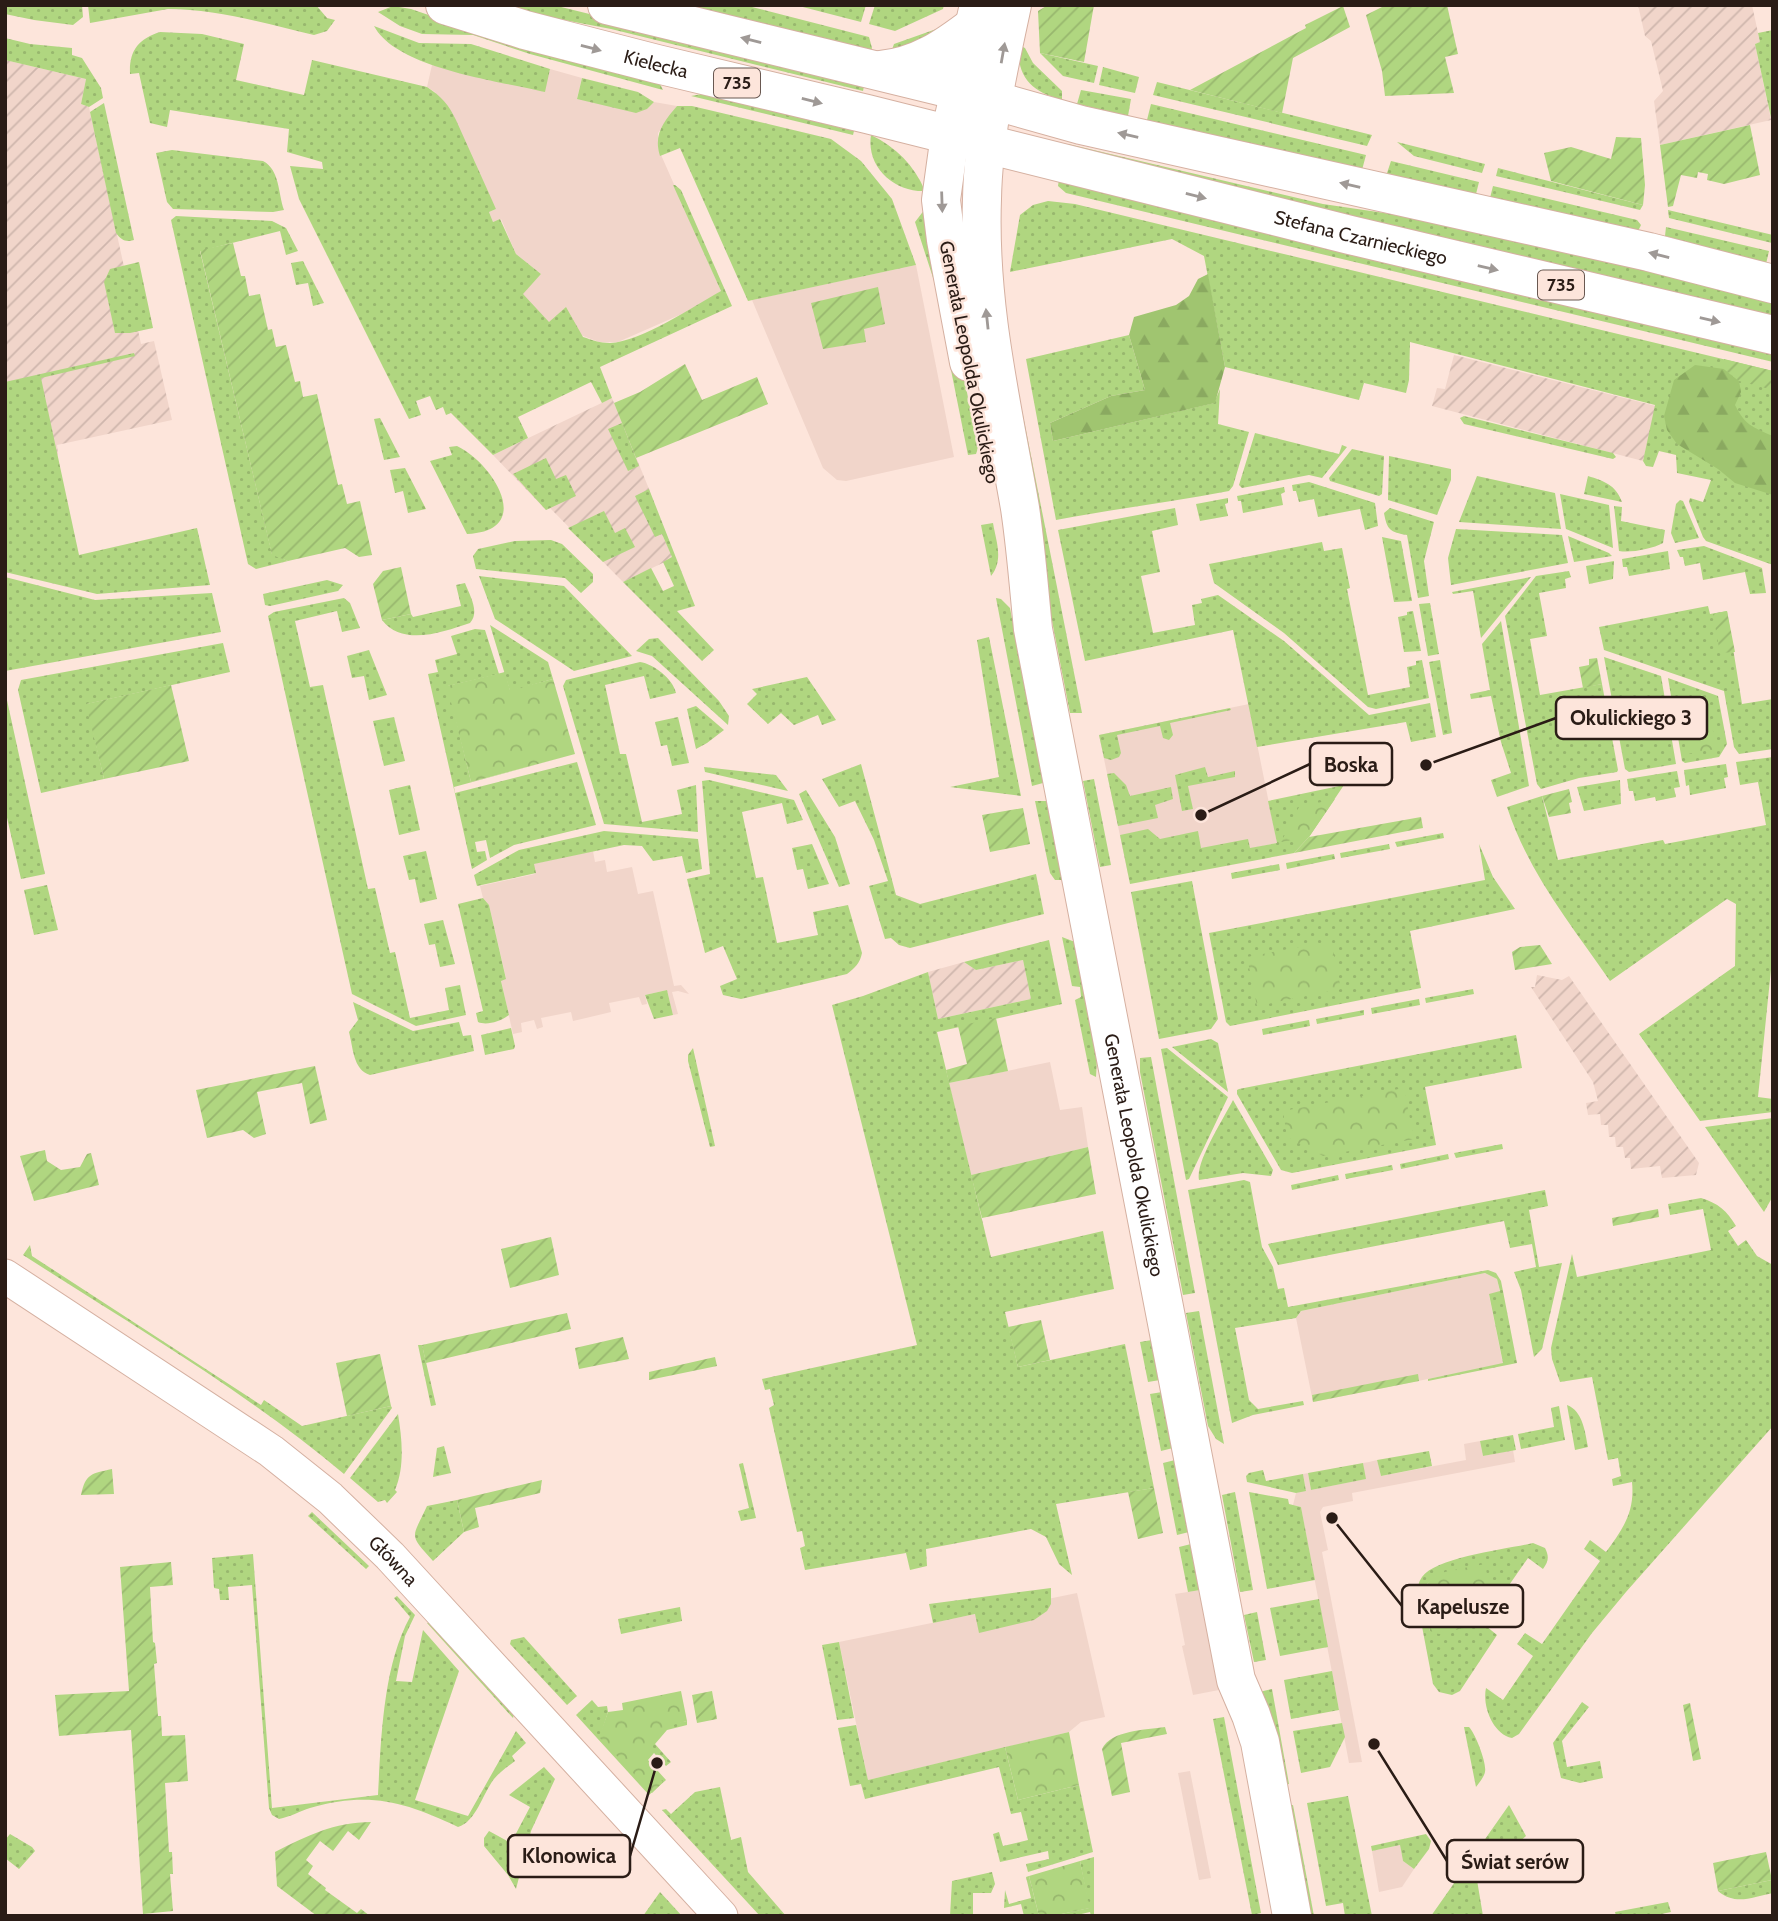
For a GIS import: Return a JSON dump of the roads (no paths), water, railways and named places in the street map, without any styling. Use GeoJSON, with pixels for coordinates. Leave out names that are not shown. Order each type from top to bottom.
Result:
{"type":"FeatureCollection","features":[{"type":"Feature","properties":{"kind":"main road","name":"Kielecka"},"geometry":{"type":"LineString","coordinates":[[445,5],[603,51],[950,135]]}},
{"type":"Feature","properties":{"kind":"main road","name":"735"},"geometry":{"type":"LineString","coordinates":[[607,5],[1081,124],[1648,252],[1773,284]]}},
{"type":"Feature","properties":{"kind":"main road"},"geometry":{"type":"LineString","coordinates":[[977,96],[1012,5]]}},
{"type":"Feature","properties":{"kind":"main road"},"geometry":{"type":"LineString","coordinates":[[877,71],[926,59],[945,48],[977,15]]}},
{"type":"Feature","properties":{"kind":"main road"},"geometry":{"type":"LineString","coordinates":[[977,15],[977,96]]}},
{"type":"Feature","properties":{"kind":"main road","name":"Generała Leopolda Okulickiego"},"geometry":{"type":"LineString","coordinates":[[977,96],[950,135],[941,200],[946,240],[1000,512],[1033,629]]}},
{"type":"Feature","properties":{"kind":"main road","name":"Generała Leopolda Okulickiego"},"geometry":{"type":"LineString","coordinates":[[977,96],[987,144],[982,219],[991,351],[1020,508],[1033,629],[1236,1680],[1237,1734],[1272,1916]]}},
{"type":"Feature","properties":{"kind":"main road","name":"Stefana Czarnieckiego"},"geometry":{"type":"LineString","coordinates":[[950,135],[1364,239],[1773,335]]}},
{"type":"Feature","properties":{"kind":"main road"},"geometry":{"type":"LineString","coordinates":[[982,219],[1012,181],[1027,170],[1054,160]]}},
{"type":"Feature","properties":{"kind":"main road","name":"Generała Leopolda Okulickiego"},"geometry":{"type":"LineString","coordinates":[[1236,1680],[1260,1742],[1293,1916]]}},
{"type":"Feature","properties":{"kind":"street","name":"Główna"},"geometry":{"type":"LineString","coordinates":[[5,1276],[271,1451],[330,1498],[397,1563],[721,1916]]}},
{"type":"Feature","properties":{"kind":"place","name":"Okulickiego 3"},"geometry":{"type":"Point","coordinates":[1426,765]}},
{"type":"Feature","properties":{"kind":"place","name":"Boska"},"geometry":{"type":"Point","coordinates":[1201,815]}},
{"type":"Feature","properties":{"kind":"place","name":"Kapelusze"},"geometry":{"type":"Point","coordinates":[1332,1518]}},
{"type":"Feature","properties":{"kind":"place","name":"Świat serów"},"geometry":{"type":"Point","coordinates":[1374,1744]}},
{"type":"Feature","properties":{"kind":"place","name":"Klonowica"},"geometry":{"type":"Point","coordinates":[657,1763]}}]}
